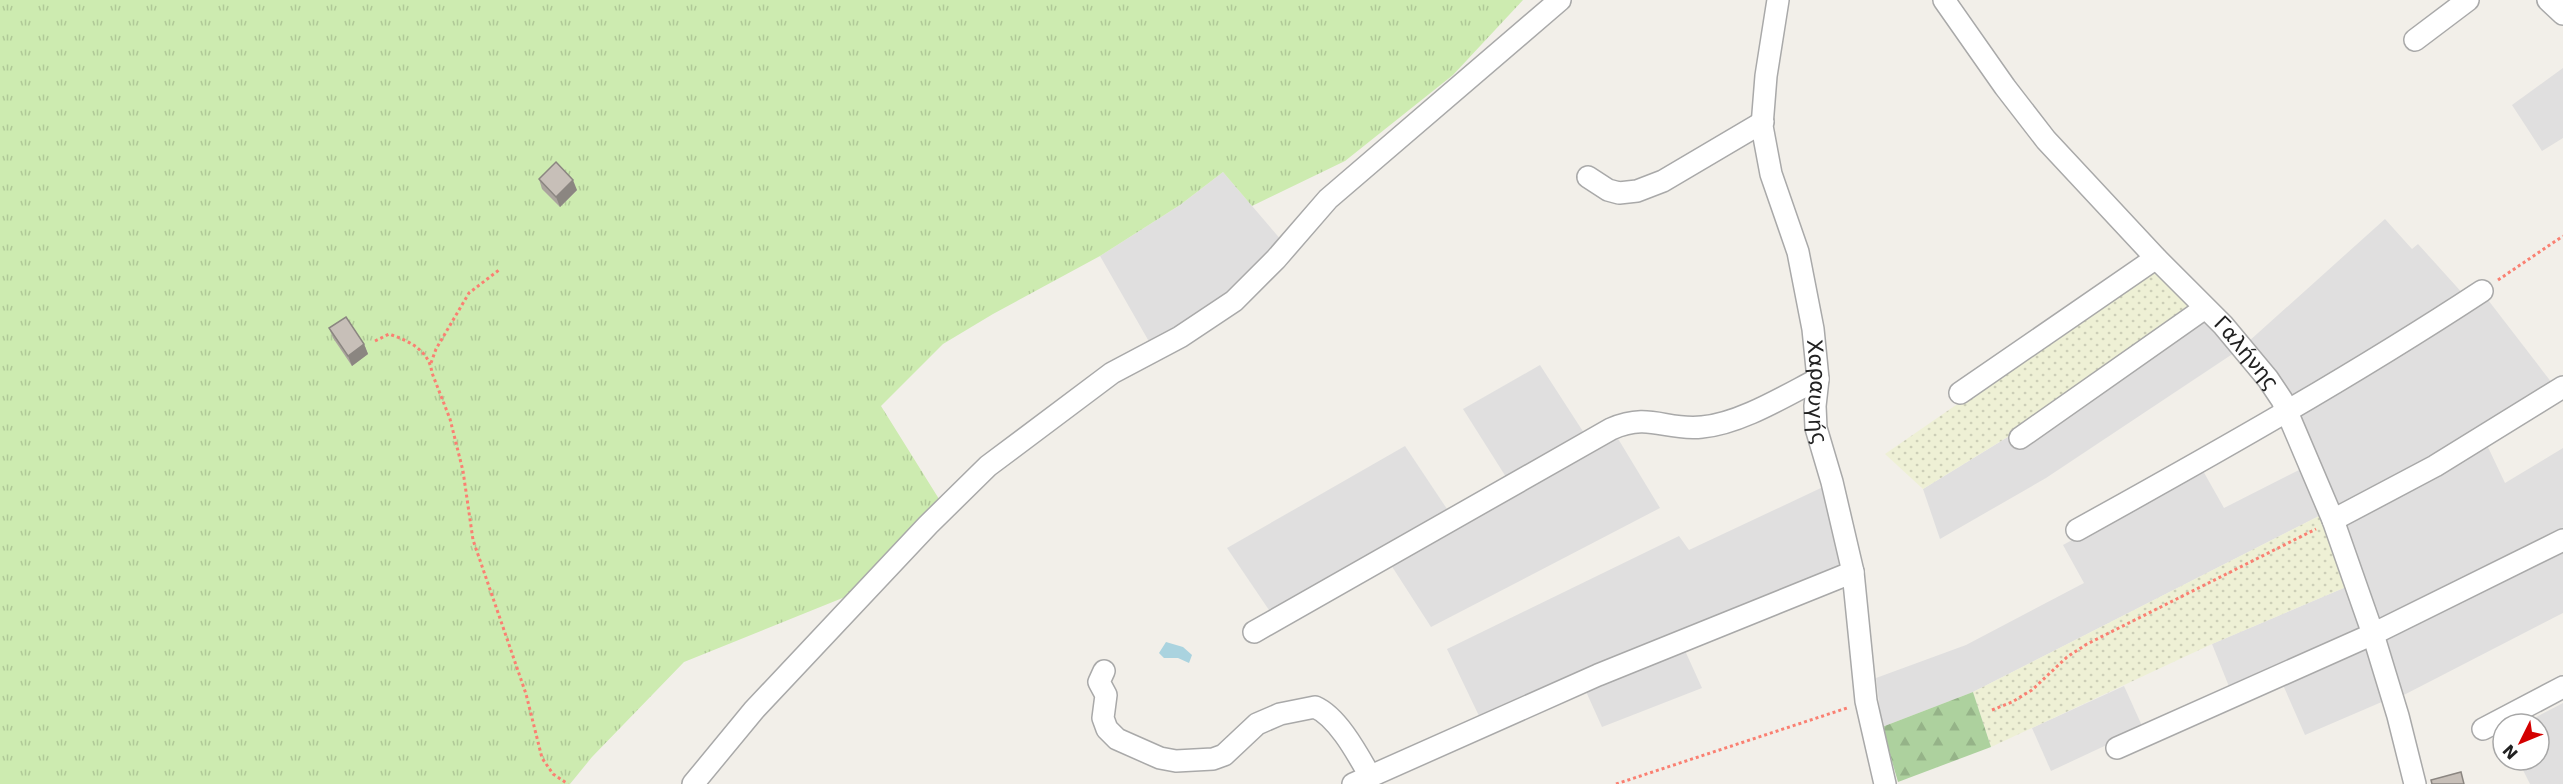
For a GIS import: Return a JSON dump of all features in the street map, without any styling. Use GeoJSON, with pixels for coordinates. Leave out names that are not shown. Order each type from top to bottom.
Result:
{"type":"FeatureCollection","features":[{"type":"Feature","properties":{"kind":"street"},"geometry":{"type":"LineString","coordinates":[[693,784],[754,710],[928,525],[988,466],[1112,374],[1180,337],[1234,301],[1276,259],[1328,199],[1560,0]]}},
{"type":"Feature","properties":{"kind":"street","name":"Χαραυγής"},"geometry":{"type":"LineString","coordinates":[[1778,0],[1766,76],[1762,122],[1771,174],[1798,252],[1813,329],[1818,379],[1815,406],[1816,428],[1853,572],[1866,701],[1885,784]]}},
{"type":"Feature","properties":{"kind":"street","name":"Γαλήνης"},"geometry":{"type":"LineString","coordinates":[[1944,0],[2005,87],[2046,140],[2156,258],[2223,325],[2268,379],[2286,410],[2334,520],[2339,543],[2373,634],[2398,716],[2415,784]]}},
{"type":"Feature","properties":{"kind":"street"},"geometry":{"type":"LineString","coordinates":[[2415,40],[2468,0]]}},
{"type":"Feature","properties":{"kind":"street"},"geometry":{"type":"LineString","coordinates":[[2548,0],[2563,14]]}},
{"type":"Feature","properties":{"kind":"street"},"geometry":{"type":"LineString","coordinates":[[1588,177],[1608,190],[1619,193],[1637,191],[1662,181],[1762,122]]}},
{"type":"Feature","properties":{"kind":"street"},"geometry":{"type":"LineString","coordinates":[[1960,393],[2156,258]]}},
{"type":"Feature","properties":{"kind":"street"},"geometry":{"type":"LineString","coordinates":[[2077,530],[2424,329],[2482,291]]}},
{"type":"Feature","properties":{"kind":"street"},"geometry":{"type":"LineString","coordinates":[[2020,438],[2205,308]]}},
{"type":"Feature","properties":{"kind":"street"},"geometry":{"type":"LineString","coordinates":[[1254,632],[1618,426],[1641,420],[1680,426],[1712,425],[1739,416],[1818,379]]}},
{"type":"Feature","properties":{"kind":"street"},"geometry":{"type":"LineString","coordinates":[[2334,520],[2435,466],[2563,387]]}},
{"type":"Feature","properties":{"kind":"street"},"geometry":{"type":"LineString","coordinates":[[2117,748],[2373,634],[2563,540]]}},
{"type":"Feature","properties":{"kind":"street"},"geometry":{"type":"LineString","coordinates":[[1104,671],[1099,682],[1106,695],[1103,718],[1107,729],[1117,740],[1160,758],[1187,762],[1213,759],[1224,755],[1257,724],[1280,714],[1315,706],[1329,716],[1356,752],[1362,780],[1598,675],[1853,572]]}},
{"type":"Feature","properties":{"kind":"street"},"geometry":{"type":"LineString","coordinates":[[2483,729],[2563,687]]}},
{"type":"Feature","properties":{"kind":"path"},"geometry":{"type":"LineString","coordinates":[[2482,291],[2563,236]]}},
{"type":"Feature","properties":{"kind":"path"},"geometry":{"type":"LineString","coordinates":[[431,365],[436,349],[469,293],[499,270]]}},
{"type":"Feature","properties":{"kind":"path"},"geometry":{"type":"LineString","coordinates":[[375,341],[389,334],[398,337],[425,353],[431,365],[450,419],[463,471],[473,540],[526,694],[542,758],[553,774],[568,784]]}},
{"type":"Feature","properties":{"kind":"path"},"geometry":{"type":"LineString","coordinates":[[1992,710],[2032,690],[2067,657],[2087,644],[2334,520]]}},
{"type":"Feature","properties":{"kind":"path"},"geometry":{"type":"LineString","coordinates":[[1616,784],[1866,701]]}},
{"type":"Feature","properties":{"kind":"shaded area"},"geometry":{"type":"Polygon","coordinates":[[[2563,68],[2563,138],[2542,151],[2512,105],[2563,68]]]}},
{"type":"Feature","properties":{"kind":"shaded area"},"geometry":{"type":"Polygon","coordinates":[[[1223,172],[1282,241],[1219,302],[1151,345],[1100,256],[1180,205],[1223,172]]]}},
{"type":"Feature","properties":{"kind":"shaded area"},"geometry":{"type":"Polygon","coordinates":[[[2385,219],[2412,249],[2418,244],[2465,296],[2294,399],[2248,342],[2385,219]]]}},
{"type":"Feature","properties":{"kind":"shaded area"},"geometry":{"type":"Polygon","coordinates":[[[2485,296],[2555,387],[2335,510],[2293,412],[2485,296]]]}},
{"type":"Feature","properties":{"kind":"shaded area"},"geometry":{"type":"Polygon","coordinates":[[[2201,319],[2234,353],[2046,478],[1940,539],[1923,489],[2201,319]]]}},
{"type":"Feature","properties":{"kind":"shaded area"},"geometry":{"type":"Polygon","coordinates":[[[1540,365],[1584,433],[1506,477],[1463,409],[1540,365]]]}},
{"type":"Feature","properties":{"kind":"shaded area"},"geometry":{"type":"Polygon","coordinates":[[[1617,437],[1660,508],[1431,627],[1391,565],[1617,437]]]}},
{"type":"Feature","properties":{"kind":"shaded area"},"geometry":{"type":"Polygon","coordinates":[[[2486,443],[2505,483],[2563,448],[2563,532],[2377,625],[2341,523],[2486,443]]]}},
{"type":"Feature","properties":{"kind":"shaded area"},"geometry":{"type":"Polygon","coordinates":[[[1405,446],[1449,512],[1271,613],[1227,548],[1405,446]]]}},
{"type":"Feature","properties":{"kind":"shaded area"},"geometry":{"type":"Polygon","coordinates":[[[2202,469],[2224,508],[2301,469],[2321,515],[1973,692],[1882,727],[1876,678],[1966,645],[2084,583],[2063,545],[2202,469]]]}},
{"type":"Feature","properties":{"kind":"shaded area"},"geometry":{"type":"Polygon","coordinates":[[[1823,487],[1844,569],[1677,633],[1702,688],[1602,727],[1579,676],[1480,718],[1447,649],[1679,536],[1689,550],[1823,487]]]}},
{"type":"Feature","properties":{"kind":"shaded area"},"geometry":{"type":"Polygon","coordinates":[[[2563,546],[2563,613],[2398,698],[2381,646],[2390,631],[2563,546]]]}},
{"type":"Feature","properties":{"kind":"shaded area"},"geometry":{"type":"Polygon","coordinates":[[[2346,587],[2384,701],[2305,735],[2276,669],[2230,689],[2212,644],[2346,587]]]}},
{"type":"Feature","properties":{"kind":"shaded area"},"geometry":{"type":"Polygon","coordinates":[[[2124,686],[2143,728],[2051,771],[2032,728],[2124,686]]]}},
{"type":"Feature","properties":{"kind":"shaded area"},"geometry":{"type":"Polygon","coordinates":[[[2563,703],[2563,784],[2530,784],[2524,772],[2551,772],[2551,712],[2546,712],[2563,703]]]}},
{"type":"Feature","properties":{"kind":"green space"},"geometry":{"type":"Polygon","coordinates":[[[0,0],[1523,0],[1453,75],[1345,161],[1252,206],[1223,172],[1180,205],[1100,256],[943,344],[881,406],[939,499],[845,597],[684,662],[592,757],[570,784],[0,784],[0,0]]]}},
{"type":"Feature","properties":{"kind":"green space"},"geometry":{"type":"Polygon","coordinates":[[[2156,267],[2197,308],[2014,433],[1923,489],[1885,454],[2156,267]]]}},
{"type":"Feature","properties":{"kind":"green space"},"geometry":{"type":"Polygon","coordinates":[[[2321,515],[2346,587],[2212,644],[1991,747],[1973,692],[2321,515]]]}},
{"type":"Feature","properties":{"kind":"green space"},"geometry":{"type":"Polygon","coordinates":[[[1973,692],[1991,747],[1898,782],[1882,727],[1973,692]]]}},
{"type":"Feature","properties":{"kind":"water"},"geometry":{"type":"Polygon","coordinates":[[[1166,642],[1183,647],[1192,655],[1189,663],[1178,658],[1164,658],[1159,653],[1166,642]]]}},
{"type":"Feature","properties":{"kind":"building"},"geometry":{"type":"Polygon","coordinates":[[[556,162],[573,180],[556,197],[539,179],[556,162]]]}},
{"type":"Feature","properties":{"kind":"building"},"geometry":{"type":"Polygon","coordinates":[[[346,317],[364,344],[348,356],[329,328],[346,317]]]}},
{"type":"Feature","properties":{"kind":"building"},"geometry":{"type":"Polygon","coordinates":[[[2461,772],[2464,784],[2432,784],[2431,780],[2461,772]]]}}]}
